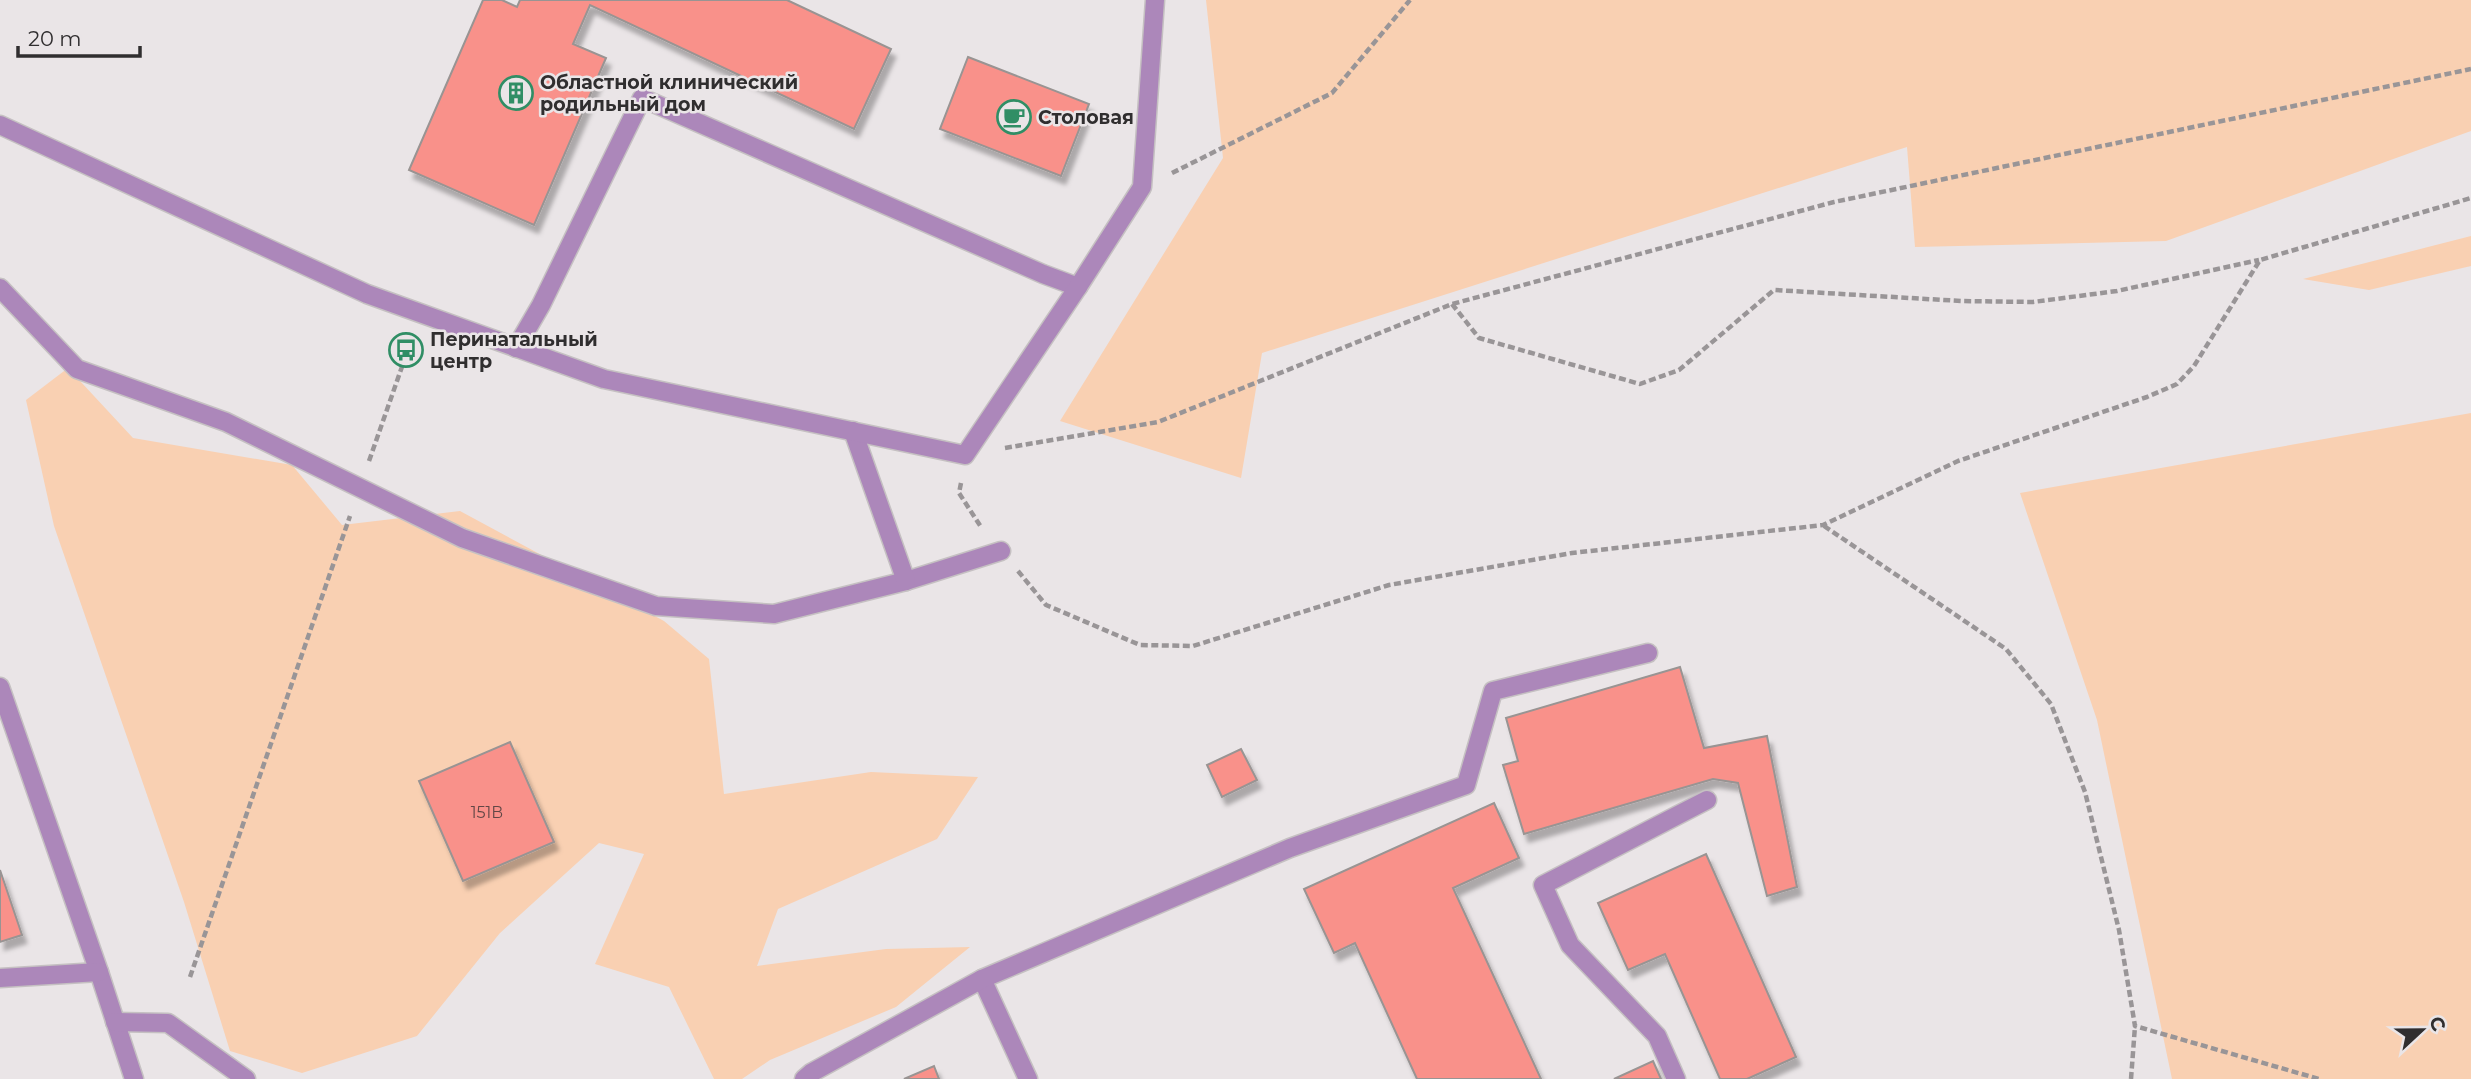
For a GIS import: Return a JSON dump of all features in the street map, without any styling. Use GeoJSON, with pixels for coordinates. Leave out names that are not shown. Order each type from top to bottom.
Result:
{"type":"FeatureCollection","features":[{"type":"Feature","properties":{"kind":"street"},"geometry":{"type":"LineString","coordinates":[[0,125],[368,294],[604,379],[965,455],[1079,287],[1142,187],[1155,0]]}},
{"type":"Feature","properties":{"kind":"street"},"geometry":{"type":"LineString","coordinates":[[516,348],[541,305],[642,98],[1043,274],[1079,287]]}},
{"type":"Feature","properties":{"kind":"street"},"geometry":{"type":"LineString","coordinates":[[0,288],[78,369],[226,422],[462,538],[656,606],[774,614],[906,581],[1001,551]]}},
{"type":"Feature","properties":{"kind":"street"},"geometry":{"type":"LineString","coordinates":[[853,431],[906,581]]}},
{"type":"Feature","properties":{"kind":"street"},"geometry":{"type":"LineString","coordinates":[[804,1079],[982,979],[1290,848],[1466,785],[1493,691],[1648,653]]}},
{"type":"Feature","properties":{"kind":"street"},"geometry":{"type":"LineString","coordinates":[[0,687],[134,1079]]}},
{"type":"Feature","properties":{"kind":"street"},"geometry":{"type":"LineString","coordinates":[[1676,1079],[1657,1036],[1570,945],[1543,885],[1707,800]]}},
{"type":"Feature","properties":{"kind":"street"},"geometry":{"type":"LineString","coordinates":[[0,978],[99,972]]}},
{"type":"Feature","properties":{"kind":"street"},"geometry":{"type":"LineString","coordinates":[[982,979],[1028,1079]]}},
{"type":"Feature","properties":{"kind":"street"},"geometry":{"type":"LineString","coordinates":[[115,1022],[168,1023],[246,1079]]}},
{"type":"Feature","properties":{"kind":"path"},"geometry":{"type":"LineString","coordinates":[[1142,187],[1332,93],[1410,0]]}},
{"type":"Feature","properties":{"kind":"path"},"geometry":{"type":"LineString","coordinates":[[2260,260],[2194,366],[2177,384],[2147,397],[1958,461],[1823,525],[1572,553],[1389,585],[1193,646],[1140,645],[1046,605],[981,527],[959,493],[965,455],[1158,422],[1452,304],[1834,202],[2471,69]]}},
{"type":"Feature","properties":{"kind":"path"},"geometry":{"type":"LineString","coordinates":[[1452,304],[1479,338],[1640,384],[1679,370],[1774,290],[1961,301],[2033,302],[2117,291],[2260,260],[2471,198]]}},
{"type":"Feature","properties":{"kind":"path"},"geometry":{"type":"LineString","coordinates":[[190,977],[421,313]]}},
{"type":"Feature","properties":{"kind":"path"},"geometry":{"type":"LineString","coordinates":[[1823,525],[2006,649],[2051,705],[2085,792],[2119,930],[2134,1026],[2131,1079]]}},
{"type":"Feature","properties":{"kind":"path"},"geometry":{"type":"LineString","coordinates":[[2134,1026],[2319,1079]]}},
{"type":"Feature","properties":{"kind":"shaded area"},"geometry":{"type":"Polygon","coordinates":[[[1206,0],[2471,0],[2471,131],[2166,241],[1915,247],[1907,147],[1262,353],[1241,478],[1060,421],[1223,158],[1206,0]]]}},
{"type":"Feature","properties":{"kind":"shaded area"},"geometry":{"type":"Polygon","coordinates":[[[2471,236],[2471,266],[2369,290],[2303,279],[2471,236]]]}},
{"type":"Feature","properties":{"kind":"shaded area"},"geometry":{"type":"Polygon","coordinates":[[[68,368],[133,438],[292,465],[342,525],[460,511],[664,621],[709,659],[724,794],[871,772],[978,777],[937,839],[778,909],[757,966],[886,949],[970,947],[896,1007],[770,1060],[742,1079],[714,1079],[669,987],[595,964],[644,854],[599,843],[500,933],[417,1036],[302,1073],[230,1051],[184,902],[54,526],[26,400],[68,368]]]}},
{"type":"Feature","properties":{"kind":"shaded area"},"geometry":{"type":"Polygon","coordinates":[[[2471,413],[2471,1079],[2172,1079],[2097,720],[2020,493],[2471,413]]]}},
{"type":"Feature","properties":{"kind":"building","name":"Областной клинический родильный дом"},"geometry":{"type":"Polygon","coordinates":[[[483,0],[502,0],[517,7],[520,0],[787,0],[891,49],[854,129],[590,5],[573,44],[606,58],[534,225],[409,170],[483,0]]]}},
{"type":"Feature","properties":{"kind":"building","name":"Столовая"},"geometry":{"type":"Polygon","coordinates":[[[968,57],[1089,104],[1061,176],[940,129],[968,57]]]}},
{"type":"Feature","properties":{"kind":"building"},"geometry":{"type":"Polygon","coordinates":[[[1680,667],[1704,748],[1767,736],[1797,887],[1767,896],[1738,783],[1713,779],[1524,834],[1503,765],[1518,761],[1506,718],[1680,667]]]}},
{"type":"Feature","properties":{"kind":"building"},"geometry":{"type":"Polygon","coordinates":[[[510,742],[554,842],[463,881],[419,781],[510,742]]]}},
{"type":"Feature","properties":{"kind":"building"},"geometry":{"type":"Polygon","coordinates":[[[1241,749],[1257,780],[1222,797],[1207,765],[1241,749]]]}},
{"type":"Feature","properties":{"kind":"building"},"geometry":{"type":"Polygon","coordinates":[[[1494,803],[1519,858],[1453,888],[1541,1079],[1417,1079],[1355,943],[1334,953],[1304,889],[1494,803]]]}},
{"type":"Feature","properties":{"kind":"building"},"geometry":{"type":"Polygon","coordinates":[[[1706,854],[1796,1057],[1747,1079],[1720,1079],[1665,954],[1628,970],[1598,903],[1706,854]]]}},
{"type":"Feature","properties":{"kind":"building"},"geometry":{"type":"Polygon","coordinates":[[[0,870],[22,935],[0,942],[0,870]]]}},
{"type":"Feature","properties":{"kind":"building"},"geometry":{"type":"Polygon","coordinates":[[[1653,1061],[1661,1079],[1614,1079],[1653,1061]]]}},
{"type":"Feature","properties":{"kind":"building"},"geometry":{"type":"Polygon","coordinates":[[[934,1066],[939,1079],[904,1079],[934,1066]]]}},
{"type":"Feature","properties":{"kind":"place","name":"Областной клинический родильный дом"},"geometry":{"type":"Point","coordinates":[516,93]}},
{"type":"Feature","properties":{"kind":"place","name":"Столовая"},"geometry":{"type":"Point","coordinates":[1014,117]}},
{"type":"Feature","properties":{"kind":"place","name":"Перинатальный центр"},"geometry":{"type":"Point","coordinates":[406,350]}}]}
